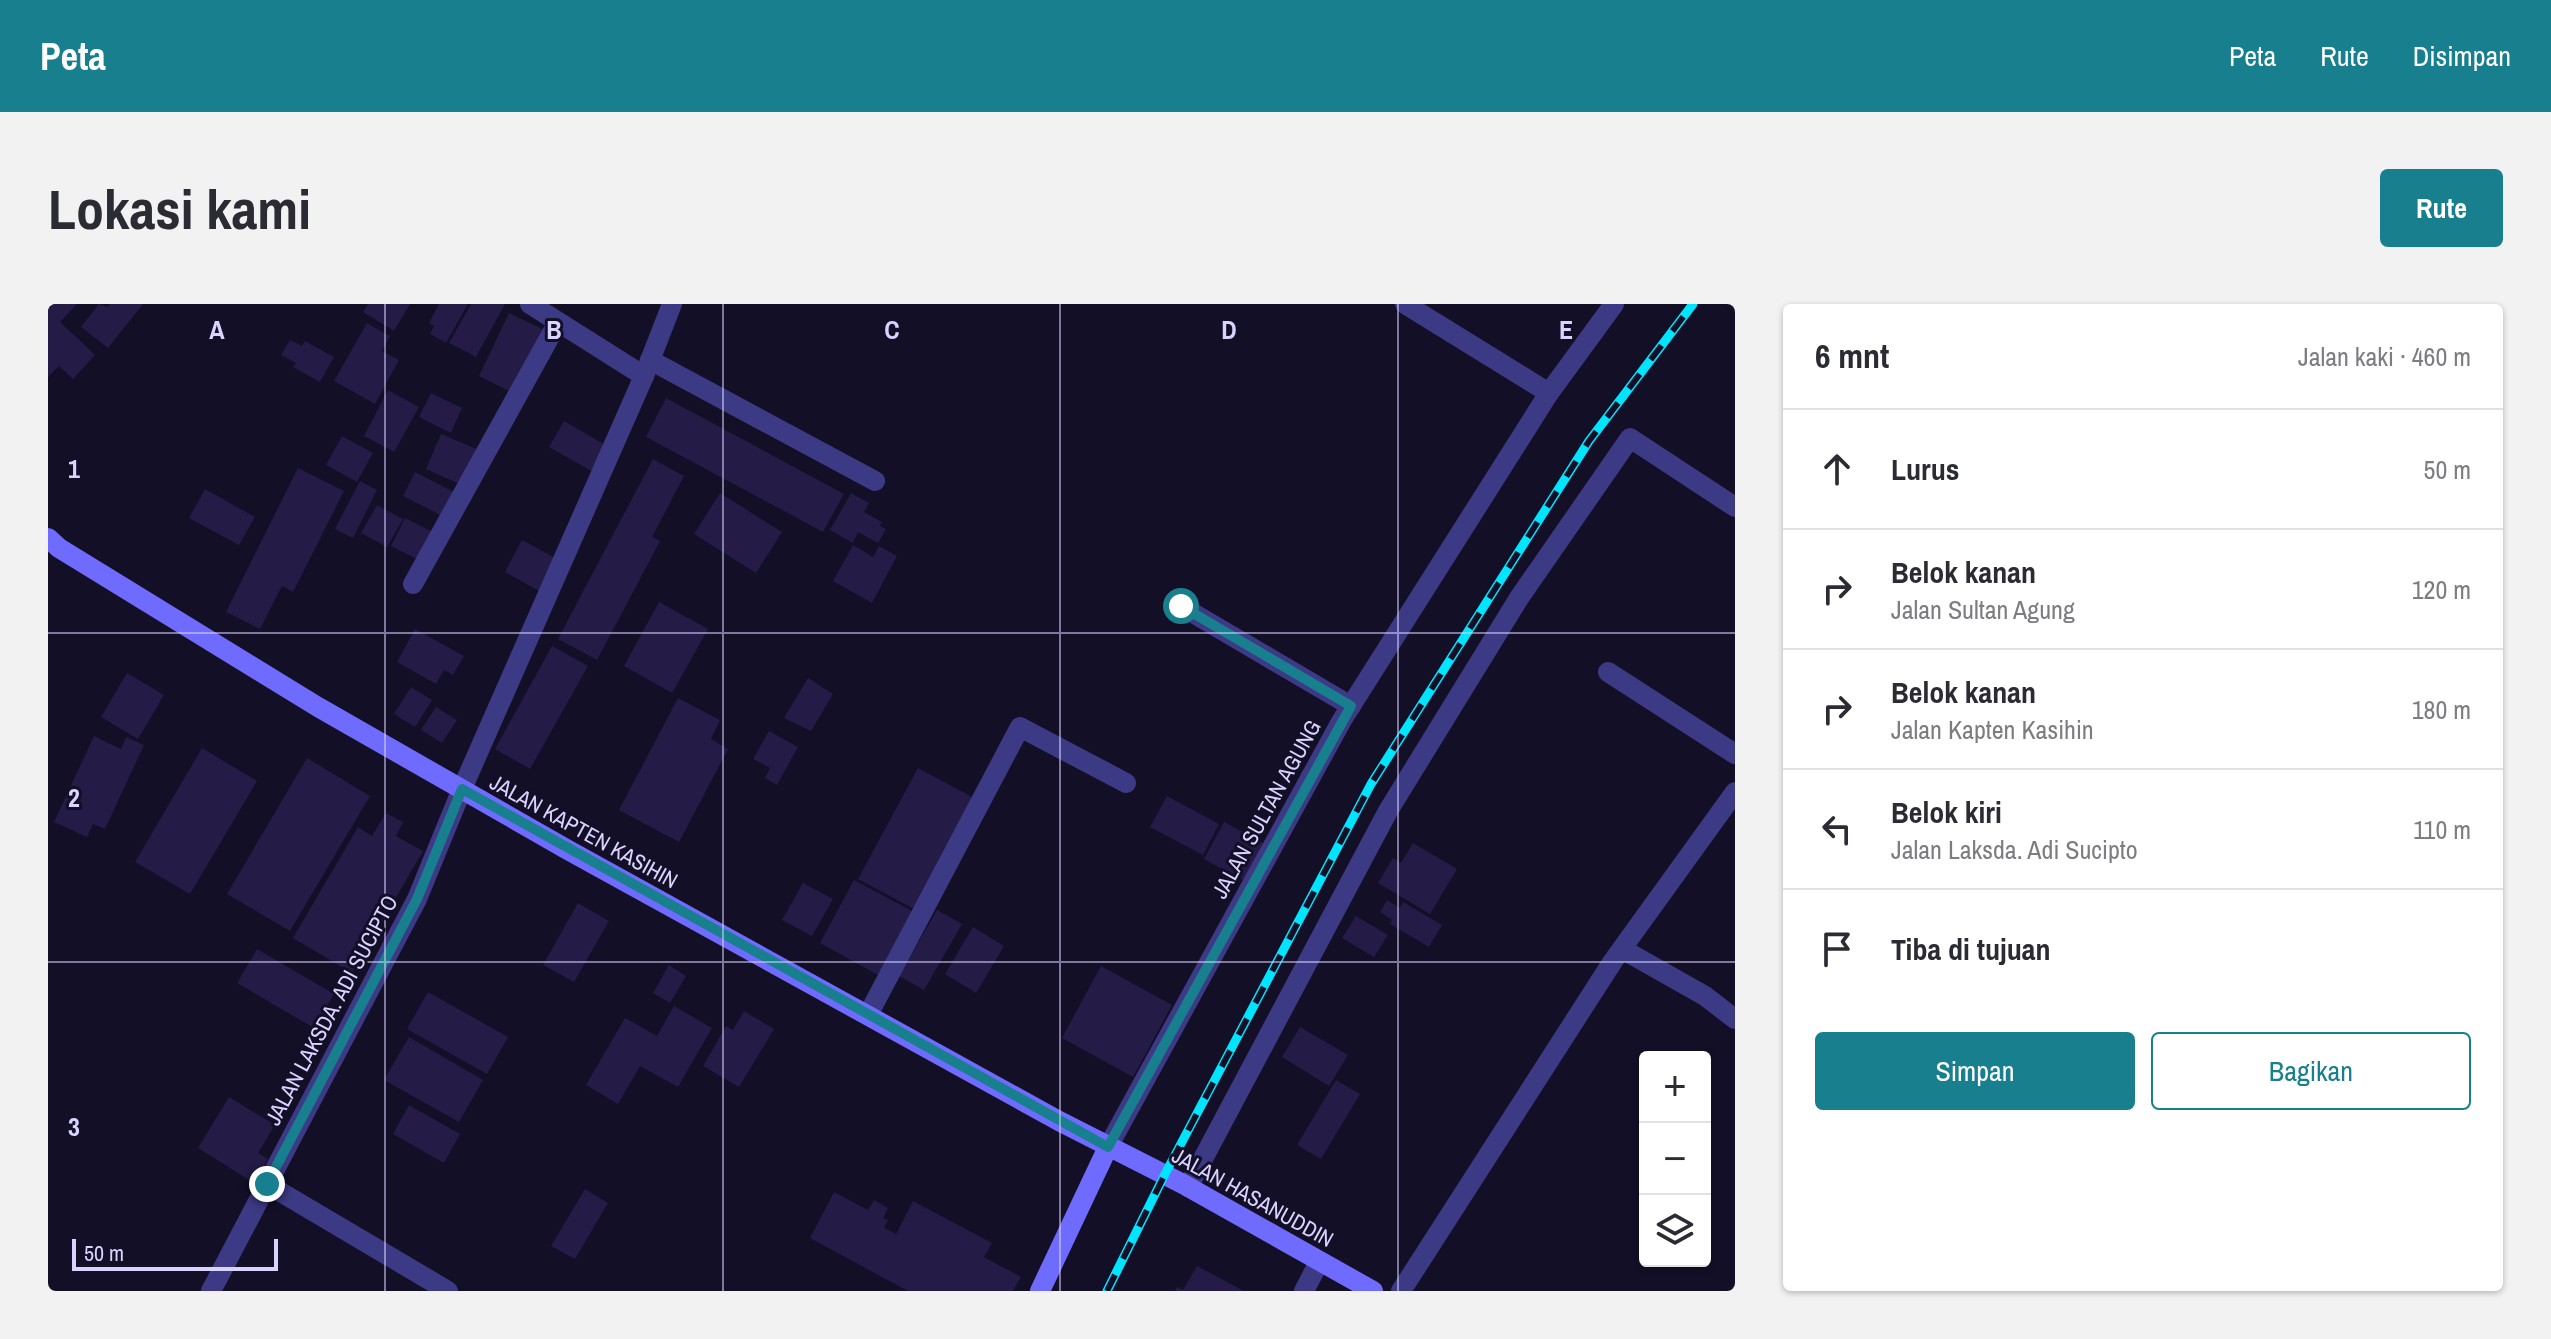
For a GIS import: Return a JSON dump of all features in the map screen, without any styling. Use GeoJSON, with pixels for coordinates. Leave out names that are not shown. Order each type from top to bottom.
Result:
{"type":"FeatureCollection","features":[{"type":"Feature","properties":{"kind":"main road","name":"JALAN KAPTEN KASIHIN"},"geometry":{"type":"LineString","coordinates":[[48,538],[59,548],[318,707],[1108,1147]]}},
{"type":"Feature","properties":{"kind":"main road","name":"JALAN HASANUDDIN"},"geometry":{"type":"LineString","coordinates":[[1108,1147],[1188,1187],[1373,1291]]}},
{"type":"Feature","properties":{"kind":"main road"},"geometry":{"type":"LineString","coordinates":[[1040,1291],[1108,1147]]}},
{"type":"Feature","properties":{"kind":"street"},"geometry":{"type":"LineString","coordinates":[[530,304],[647,368],[875,481]]}},
{"type":"Feature","properties":{"kind":"street","name":"JALAN LAKSDA. ADI SUCIPTO"},"geometry":{"type":"LineString","coordinates":[[211,1291],[417,899],[672,304]]}},
{"type":"Feature","properties":{"kind":"street"},"geometry":{"type":"LineString","coordinates":[[1405,304],[1549,393]]}},
{"type":"Feature","properties":{"kind":"street","name":"JALAN SULTAN AGUNG"},"geometry":{"type":"LineString","coordinates":[[1108,1147],[1351,706],[1549,393],[1614,304]]}},
{"type":"Feature","properties":{"kind":"street"},"geometry":{"type":"LineString","coordinates":[[413,584],[558,322]]}},
{"type":"Feature","properties":{"kind":"street"},"geometry":{"type":"LineString","coordinates":[[1188,1187],[1388,811],[1519,598],[1630,438],[1735,507]]}},
{"type":"Feature","properties":{"kind":"street"},"geometry":{"type":"LineString","coordinates":[[1181,606],[1351,706]]}},
{"type":"Feature","properties":{"kind":"street"},"geometry":{"type":"LineString","coordinates":[[1608,672],[1735,754]]}},
{"type":"Feature","properties":{"kind":"street"},"geometry":{"type":"LineString","coordinates":[[868,1015],[1020,727],[1126,783]]}},
{"type":"Feature","properties":{"kind":"street"},"geometry":{"type":"LineString","coordinates":[[1401,1291],[1622,949],[1735,792]]}},
{"type":"Feature","properties":{"kind":"street"},"geometry":{"type":"LineString","coordinates":[[1622,949],[1705,996],[1735,1019]]}},
{"type":"Feature","properties":{"kind":"street"},"geometry":{"type":"LineString","coordinates":[[267,1184],[448,1291]]}},
{"type":"Feature","properties":{"kind":"street"},"geometry":{"type":"LineString","coordinates":[[1304,1291],[1319,1262]]}},
{"type":"Feature","properties":{"kind":"building"},"geometry":{"type":"Polygon","coordinates":[[[48,304],[77,304],[60,322],[95,355],[73,379],[59,366],[48,377],[48,304]]]}},
{"type":"Feature","properties":{"kind":"building"},"geometry":{"type":"Polygon","coordinates":[[[99,304],[108,307],[110,304],[143,304],[108,348],[81,327],[99,304]]]}},
{"type":"Feature","properties":{"kind":"building"},"geometry":{"type":"Polygon","coordinates":[[[368,304],[410,304],[394,331],[363,312],[368,304]]]}},
{"type":"Feature","properties":{"kind":"building"},"geometry":{"type":"Polygon","coordinates":[[[439,304],[468,304],[446,343],[430,334],[434,326],[429,323],[439,304]]]}},
{"type":"Feature","properties":{"kind":"building"},"geometry":{"type":"Polygon","coordinates":[[[471,304],[505,304],[476,357],[449,343],[471,304]]]}},
{"type":"Feature","properties":{"kind":"building"},"geometry":{"type":"Polygon","coordinates":[[[509,313],[544,330],[513,393],[479,376],[509,313]]]}},
{"type":"Feature","properties":{"kind":"building"},"geometry":{"type":"Polygon","coordinates":[[[367,323],[390,336],[382,351],[399,360],[375,404],[334,381],[367,323]]]}},
{"type":"Feature","properties":{"kind":"building"},"geometry":{"type":"Polygon","coordinates":[[[290,340],[302,346],[305,341],[334,357],[320,382],[293,367],[296,363],[281,355],[290,340]]]}},
{"type":"Feature","properties":{"kind":"building"},"geometry":{"type":"Polygon","coordinates":[[[388,390],[419,407],[394,452],[364,436],[388,390]]]}},
{"type":"Feature","properties":{"kind":"building"},"geometry":{"type":"Polygon","coordinates":[[[431,393],[462,408],[451,433],[419,417],[431,393]]]}},
{"type":"Feature","properties":{"kind":"building"},"geometry":{"type":"Polygon","coordinates":[[[666,398],[844,494],[823,532],[646,437],[666,398]]]}},
{"type":"Feature","properties":{"kind":"building"},"geometry":{"type":"Polygon","coordinates":[[[564,421],[607,446],[593,472],[549,447],[564,421]]]}},
{"type":"Feature","properties":{"kind":"building"},"geometry":{"type":"Polygon","coordinates":[[[441,434],[479,450],[464,486],[426,469],[441,434]]]}},
{"type":"Feature","properties":{"kind":"building"},"geometry":{"type":"Polygon","coordinates":[[[342,436],[373,453],[357,482],[326,465],[342,436]]]}},
{"type":"Feature","properties":{"kind":"building"},"geometry":{"type":"Polygon","coordinates":[[[653,459],[684,476],[652,537],[660,541],[597,660],[558,639],[653,459]]]}},
{"type":"Feature","properties":{"kind":"building"},"geometry":{"type":"Polygon","coordinates":[[[298,468],[344,491],[293,592],[282,586],[260,629],[226,612],[298,468]]]}},
{"type":"Feature","properties":{"kind":"building"},"geometry":{"type":"Polygon","coordinates":[[[415,472],[460,495],[448,519],[403,496],[415,472]]]}},
{"type":"Feature","properties":{"kind":"building"},"geometry":{"type":"Polygon","coordinates":[[[360,481],[377,490],[353,538],[335,529],[360,481]]]}},
{"type":"Feature","properties":{"kind":"building"},"geometry":{"type":"Polygon","coordinates":[[[205,489],[255,517],[239,545],[189,518],[205,489]]]}},
{"type":"Feature","properties":{"kind":"building"},"geometry":{"type":"Polygon","coordinates":[[[720,493],[782,532],[756,573],[694,534],[720,493]]]}},
{"type":"Feature","properties":{"kind":"building"},"geometry":{"type":"Polygon","coordinates":[[[851,493],[869,503],[864,512],[882,522],[880,526],[886,529],[878,543],[858,532],[853,543],[830,530],[851,493]]]}},
{"type":"Feature","properties":{"kind":"building"},"geometry":{"type":"Polygon","coordinates":[[[377,505],[403,519],[387,547],[361,533],[377,505]]]}},
{"type":"Feature","properties":{"kind":"building"},"geometry":{"type":"Polygon","coordinates":[[[405,518],[437,534],[423,562],[391,546],[405,518]]]}},
{"type":"Feature","properties":{"kind":"building"},"geometry":{"type":"Polygon","coordinates":[[[522,540],[559,560],[541,592],[505,572],[522,540]]]}},
{"type":"Feature","properties":{"kind":"building"},"geometry":{"type":"Polygon","coordinates":[[[853,545],[873,557],[879,546],[897,556],[872,603],[833,581],[853,545]]]}},
{"type":"Feature","properties":{"kind":"building"},"geometry":{"type":"Polygon","coordinates":[[[659,602],[708,629],[672,693],[624,666],[659,602]]]}},
{"type":"Feature","properties":{"kind":"building"},"geometry":{"type":"Polygon","coordinates":[[[415,629],[464,656],[453,675],[444,670],[436,684],[397,662],[415,629]]]}},
{"type":"Feature","properties":{"kind":"building"},"geometry":{"type":"Polygon","coordinates":[[[552,646],[588,666],[530,769],[495,749],[552,646]]]}},
{"type":"Feature","properties":{"kind":"building"},"geometry":{"type":"Polygon","coordinates":[[[127,673],[164,695],[138,739],[101,717],[127,673]]]}},
{"type":"Feature","properties":{"kind":"building"},"geometry":{"type":"Polygon","coordinates":[[[808,678],[833,694],[811,731],[784,718],[808,678]]]}},
{"type":"Feature","properties":{"kind":"building"},"geometry":{"type":"Polygon","coordinates":[[[411,687],[432,700],[415,727],[394,714],[411,687]]]}},
{"type":"Feature","properties":{"kind":"building"},"geometry":{"type":"Polygon","coordinates":[[[678,698],[720,720],[711,739],[728,749],[679,842],[619,810],[678,698]]]}},
{"type":"Feature","properties":{"kind":"building"},"geometry":{"type":"Polygon","coordinates":[[[436,707],[457,720],[442,743],[421,730],[436,707]]]}},
{"type":"Feature","properties":{"kind":"building"},"geometry":{"type":"Polygon","coordinates":[[[769,731],[798,747],[777,785],[765,778],[770,768],[753,759],[769,731]]]}},
{"type":"Feature","properties":{"kind":"building"},"geometry":{"type":"Polygon","coordinates":[[[94,736],[121,749],[126,737],[144,745],[105,829],[93,824],[87,837],[54,822],[94,736]]]}},
{"type":"Feature","properties":{"kind":"building"},"geometry":{"type":"Polygon","coordinates":[[[202,748],[257,781],[190,894],[135,862],[202,748]]]}},
{"type":"Feature","properties":{"kind":"building"},"geometry":{"type":"Polygon","coordinates":[[[307,758],[370,796],[290,931],[227,894],[307,758]]]}},
{"type":"Feature","properties":{"kind":"building"},"geometry":{"type":"Polygon","coordinates":[[[918,768],[974,798],[914,909],[858,879],[918,768]]]}},
{"type":"Feature","properties":{"kind":"building"},"geometry":{"type":"Polygon","coordinates":[[[1167,796],[1219,824],[1203,855],[1150,827],[1167,796]]]}},
{"type":"Feature","properties":{"kind":"building"},"geometry":{"type":"Polygon","coordinates":[[[386,813],[403,822],[396,836],[423,851],[352,973],[293,938],[358,827],[372,836],[386,813]]]}},
{"type":"Feature","properties":{"kind":"building"},"geometry":{"type":"Polygon","coordinates":[[[1224,822],[1269,846],[1249,883],[1204,859],[1224,822]]]}},
{"type":"Feature","properties":{"kind":"building"},"geometry":{"type":"Polygon","coordinates":[[[1413,843],[1457,869],[1430,914],[1378,883],[1393,858],[1401,863],[1413,843]]]}},
{"type":"Feature","properties":{"kind":"building"},"geometry":{"type":"Polygon","coordinates":[[[854,880],[914,912],[880,976],[820,943],[854,880]]]}},
{"type":"Feature","properties":{"kind":"building"},"geometry":{"type":"Polygon","coordinates":[[[803,883],[833,899],[812,936],[782,920],[803,883]]]}},
{"type":"Feature","properties":{"kind":"building"},"geometry":{"type":"Polygon","coordinates":[[[1387,900],[1400,908],[1403,902],[1442,925],[1429,947],[1390,924],[1392,920],[1380,912],[1387,900]]]}},
{"type":"Feature","properties":{"kind":"building"},"geometry":{"type":"Polygon","coordinates":[[[578,903],[609,921],[574,982],[543,965],[578,903]]]}},
{"type":"Feature","properties":{"kind":"building"},"geometry":{"type":"Polygon","coordinates":[[[937,910],[962,924],[924,990],[899,976],[937,910]]]}},
{"type":"Feature","properties":{"kind":"building"},"geometry":{"type":"Polygon","coordinates":[[[1356,916],[1388,935],[1374,957],[1342,938],[1356,916]]]}},
{"type":"Feature","properties":{"kind":"building"},"geometry":{"type":"Polygon","coordinates":[[[973,927],[1004,946],[976,993],[945,974],[973,927]]]}},
{"type":"Feature","properties":{"kind":"building"},"geometry":{"type":"Polygon","coordinates":[[[257,949],[334,994],[314,1028],[237,983],[257,949]]]}},
{"type":"Feature","properties":{"kind":"building"},"geometry":{"type":"Polygon","coordinates":[[[669,965],[686,976],[670,1003],[653,993],[669,965]]]}},
{"type":"Feature","properties":{"kind":"building"},"geometry":{"type":"Polygon","coordinates":[[[1101,966],[1172,1005],[1133,1077],[1062,1038],[1101,966]]]}},
{"type":"Feature","properties":{"kind":"building"},"geometry":{"type":"Polygon","coordinates":[[[428,992],[508,1037],[487,1074],[407,1029],[428,992]]]}},
{"type":"Feature","properties":{"kind":"building"},"geometry":{"type":"Polygon","coordinates":[[[674,1006],[712,1028],[678,1087],[640,1066],[618,1104],[586,1085],[625,1018],[657,1036],[674,1006]]]}},
{"type":"Feature","properties":{"kind":"building"},"geometry":{"type":"Polygon","coordinates":[[[744,1011],[774,1029],[739,1087],[703,1066],[726,1026],[733,1030],[744,1011]]]}},
{"type":"Feature","properties":{"kind":"building"},"geometry":{"type":"Polygon","coordinates":[[[1300,1027],[1348,1055],[1329,1086],[1282,1057],[1300,1027]]]}},
{"type":"Feature","properties":{"kind":"building"},"geometry":{"type":"Polygon","coordinates":[[[409,1037],[483,1080],[459,1122],[384,1080],[409,1037]]]}},
{"type":"Feature","properties":{"kind":"building"},"geometry":{"type":"Polygon","coordinates":[[[1336,1080],[1360,1094],[1321,1159],[1297,1145],[1336,1080]]]}},
{"type":"Feature","properties":{"kind":"building"},"geometry":{"type":"Polygon","coordinates":[[[229,1097],[275,1125],[258,1153],[268,1159],[254,1183],[198,1148],[229,1097]]]}},
{"type":"Feature","properties":{"kind":"building"},"geometry":{"type":"Polygon","coordinates":[[[409,1105],[460,1134],[444,1163],[393,1134],[409,1105]]]}},
{"type":"Feature","properties":{"kind":"building"},"geometry":{"type":"Polygon","coordinates":[[[585,1189],[608,1203],[575,1259],[551,1246],[585,1189]]]}},
{"type":"Feature","properties":{"kind":"building"},"geometry":{"type":"Polygon","coordinates":[[[834,1192],[868,1210],[874,1200],[888,1208],[883,1218],[888,1220],[884,1228],[896,1234],[913,1201],[992,1243],[984,1257],[1021,1277],[1013,1291],[908,1291],[810,1238],[834,1192]]]}},
{"type":"Feature","properties":{"kind":"building"},"geometry":{"type":"Polygon","coordinates":[[[1197,1266],[1244,1291],[1175,1291],[1177,1287],[1183,1290],[1197,1266]]]}},
{"type":"Feature","properties":{"kind":"railway"},"geometry":{"type":"LineString","coordinates":[[1107,1291],[1165,1174],[1371,784],[1589,441],[1693,304]]}},
{"type":"Feature","properties":{"kind":"route"},"geometry":{"type":"LineString","coordinates":[[267,1184],[417,899],[462,789],[1108,1147],[1351,706],[1181,606]]}}]}
